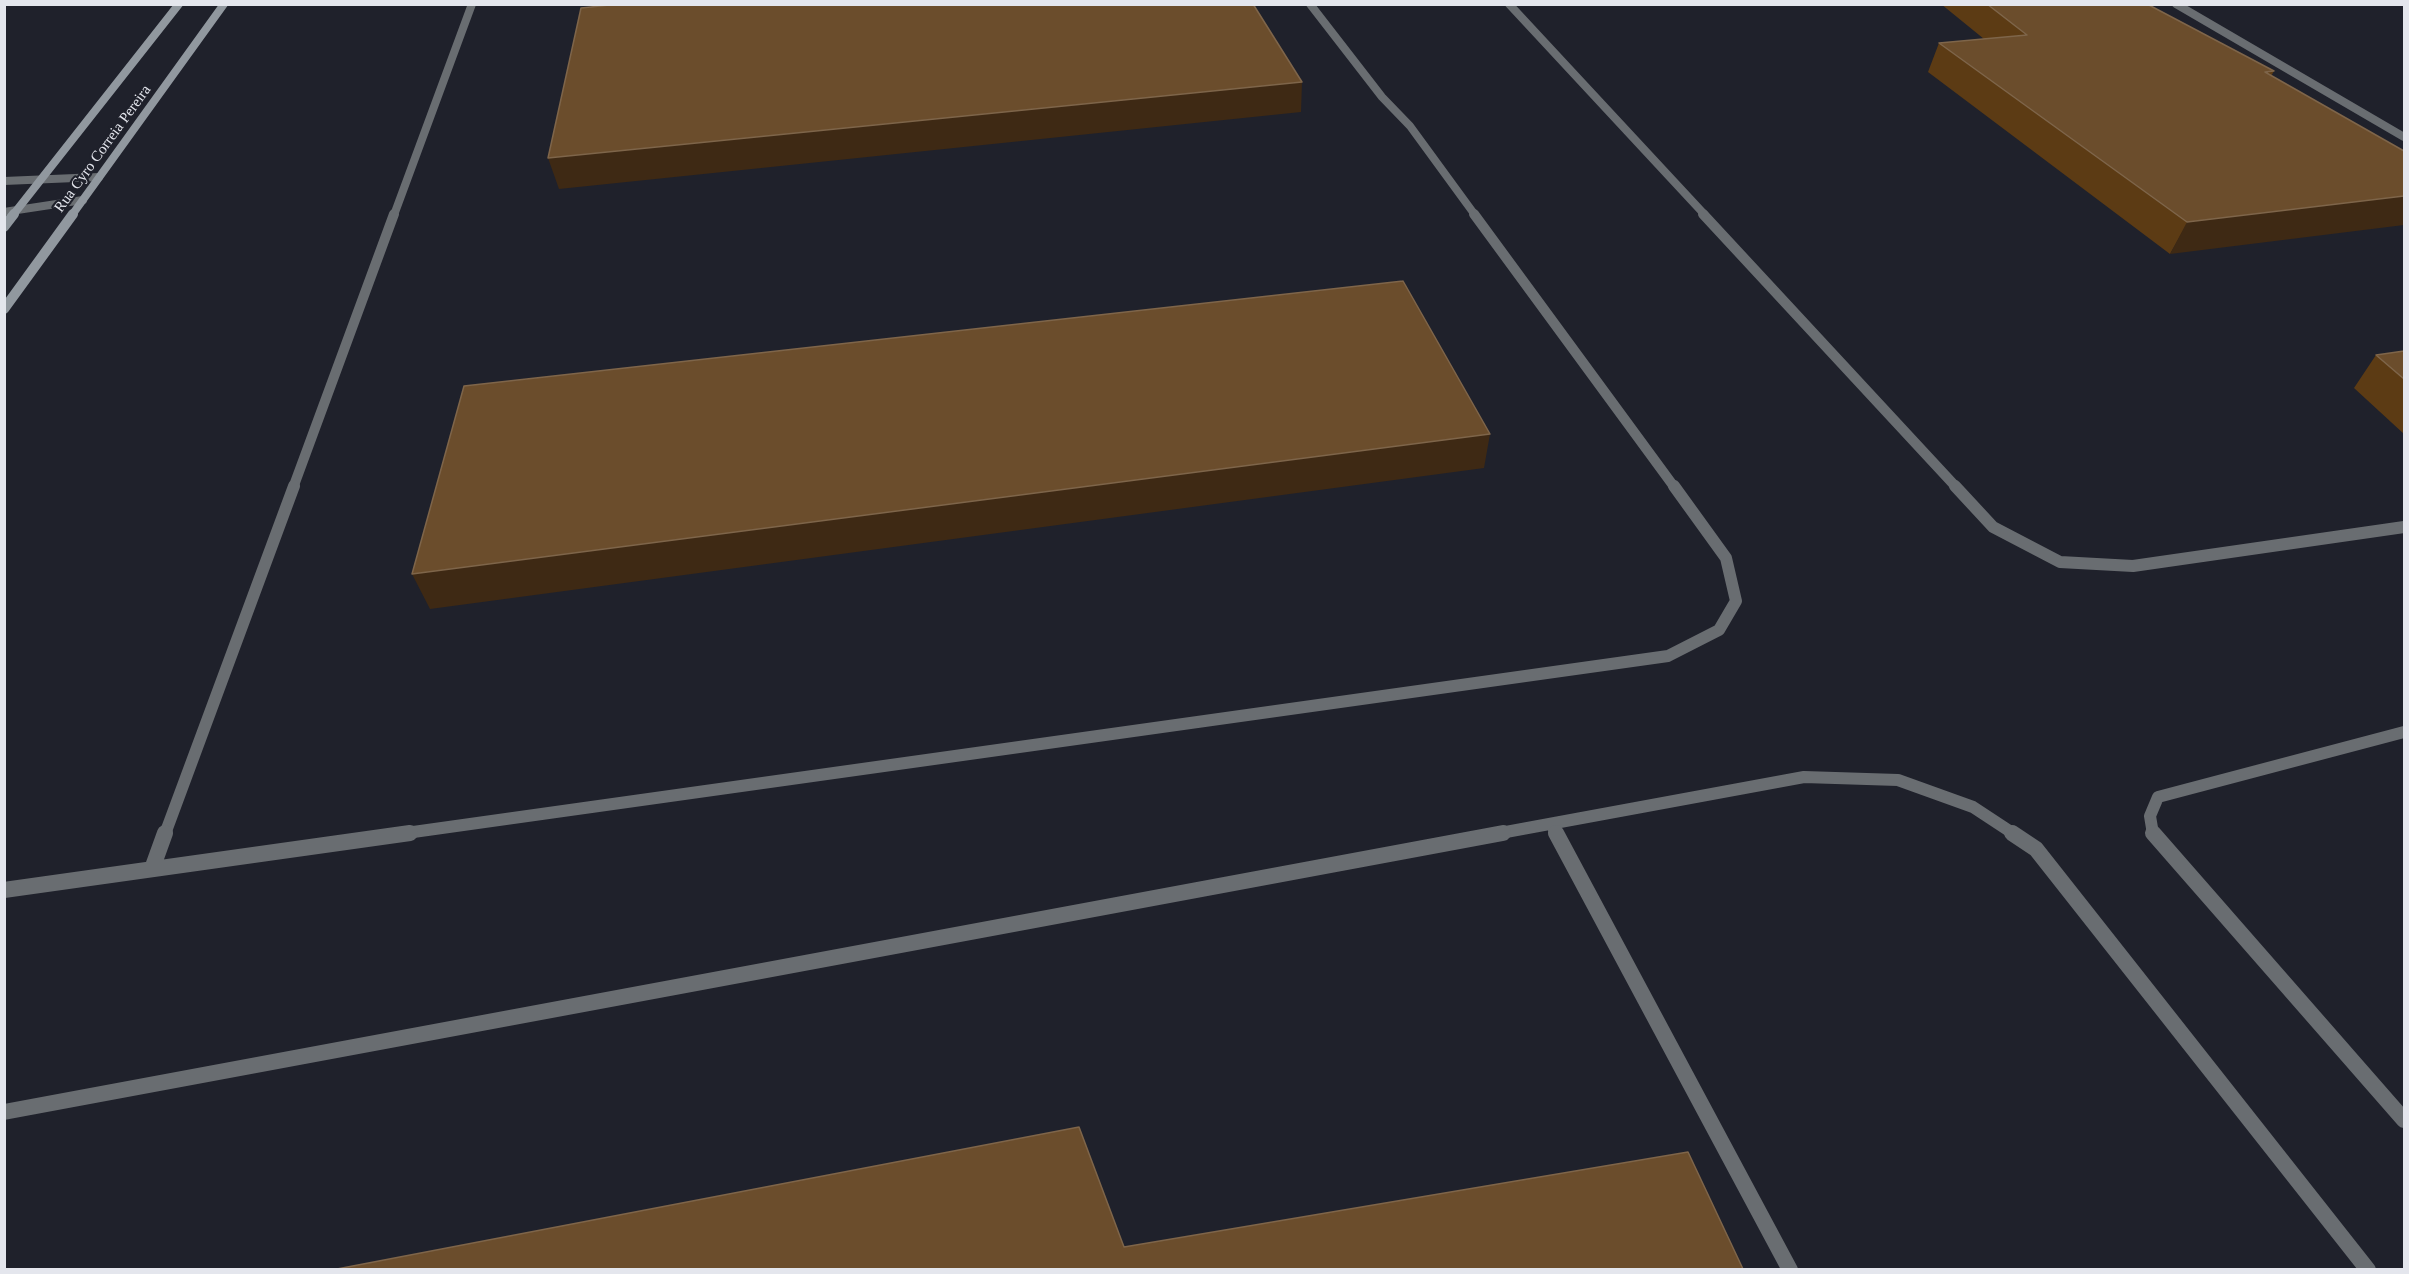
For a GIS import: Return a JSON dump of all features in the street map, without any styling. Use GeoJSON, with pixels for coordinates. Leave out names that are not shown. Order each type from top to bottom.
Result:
{"type":"FeatureCollection","features":[{"type":"Feature","properties":{"kind":"main road","name":"Rua Cyro Correia Pereira"},"geometry":{"type":"LineString","coordinates":[[4,227],[179,4]]}},
{"type":"Feature","properties":{"kind":"main road","name":"Rua Cyro Correia Pereira"},"geometry":{"type":"LineString","coordinates":[[4,309],[224,4]]}},
{"type":"Feature","properties":{"kind":"lane"},"geometry":{"type":"LineString","coordinates":[[152,869],[472,4]]}},
{"type":"Feature","properties":{"kind":"lane"},"geometry":{"type":"LineString","coordinates":[[4,890],[1668,656],[1719,630],[1736,601],[1726,558],[1410,126],[1382,97],[1310,4]]}},
{"type":"Feature","properties":{"kind":"lane"},"geometry":{"type":"LineString","coordinates":[[1509,4],[1993,527],[2060,562],[2133,567],[2404,527]]}},
{"type":"Feature","properties":{"kind":"lane"},"geometry":{"type":"LineString","coordinates":[[2176,4],[2404,137]]}},
{"type":"Feature","properties":{"kind":"lane"},"geometry":{"type":"LineString","coordinates":[[4,181],[99,177]]}},
{"type":"Feature","properties":{"kind":"lane"},"geometry":{"type":"LineString","coordinates":[[4,212],[82,200]]}},
{"type":"Feature","properties":{"kind":"lane"},"geometry":{"type":"LineString","coordinates":[[2404,732],[2158,797],[2150,816],[2153,834],[2404,1120]]}},
{"type":"Feature","properties":{"kind":"lane"},"geometry":{"type":"LineString","coordinates":[[4,1112],[1804,777],[1899,780],[1973,807],[2036,849],[2368,1269]]}},
{"type":"Feature","properties":{"kind":"lane"},"geometry":{"type":"LineString","coordinates":[[1551,824],[1790,1269]]}},
{"type":"Feature","properties":{"kind":"building"},"geometry":{"type":"Polygon","coordinates":[[[619,4],[1253,4],[1302,82],[548,158],[581,8],[619,4]]]}},
{"type":"Feature","properties":{"kind":"building"},"geometry":{"type":"Polygon","coordinates":[[[1987,4],[2147,4],[2274,71],[2265,72],[2404,151],[2404,196],[2187,222],[1939,43],[2027,35],[1987,4]]]}},
{"type":"Feature","properties":{"kind":"building"},"geometry":{"type":"Polygon","coordinates":[[[1403,281],[1490,434],[412,574],[464,386],[1403,281]]]}},
{"type":"Feature","properties":{"kind":"building"},"geometry":{"type":"Polygon","coordinates":[[[2404,351],[2404,379],[2376,355],[2404,351]]]}},
{"type":"Feature","properties":{"kind":"building"},"geometry":{"type":"Polygon","coordinates":[[[1079,1127],[1124,1247],[1688,1152],[1743,1269],[337,1269],[1079,1127]]]}}]}
